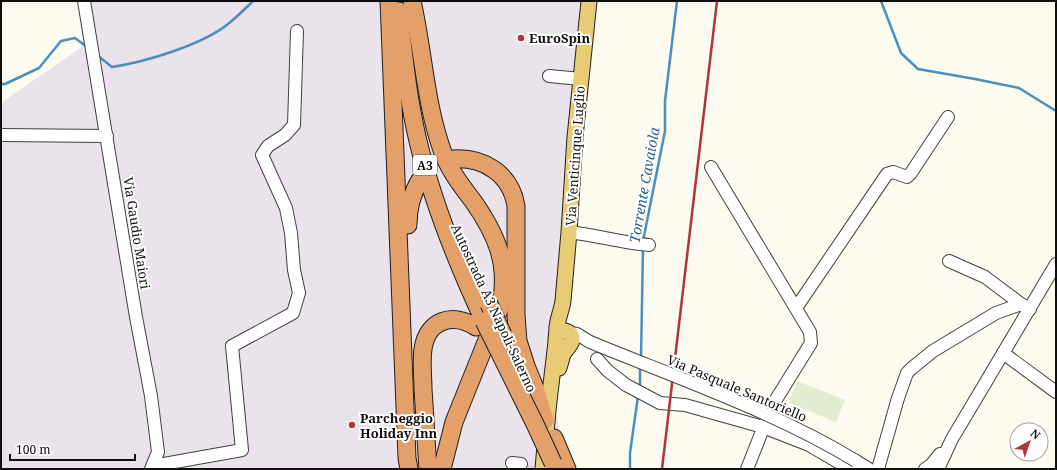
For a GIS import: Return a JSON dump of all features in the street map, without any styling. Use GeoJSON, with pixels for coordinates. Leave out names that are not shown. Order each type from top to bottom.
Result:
{"type":"FeatureCollection","features":[{"type":"Feature","properties":{"kind":"highway"},"geometry":{"type":"LineString","coordinates":[[388,1],[407,458],[409,469]]}},
{"type":"Feature","properties":{"kind":"highway","name":"Autostrada A3 Napoli-Salerno"},"geometry":{"type":"LineString","coordinates":[[398,1],[410,98],[418,141],[442,220],[483,336],[513,396],[546,448],[555,469]]}},
{"type":"Feature","properties":{"kind":"highway"},"geometry":{"type":"LineString","coordinates":[[411,1],[419,32],[431,111],[441,148],[448,166],[485,219],[501,253],[504,268],[504,290],[501,305],[454,422],[442,469]]}},
{"type":"Feature","properties":{"kind":"highway","name":"Autostrada A3 Napoli-Salerno"},"geometry":{"type":"LineString","coordinates":[[411,1],[420,89],[431,144],[443,190],[474,272],[567,469]]}},
{"type":"Feature","properties":{"kind":"highway","name":"A3"},"geometry":{"type":"LineString","coordinates":[[453,159],[465,158],[488,165],[503,178],[513,192],[516,206],[518,341],[545,420]]}},
{"type":"Feature","properties":{"kind":"highway","name":"A3"},"geometry":{"type":"LineString","coordinates":[[416,469],[418,458],[408,244],[408,210],[413,192],[420,180]]}},
{"type":"Feature","properties":{"kind":"highway"},"geometry":{"type":"LineString","coordinates":[[428,469],[422,358],[424,344],[433,328],[447,319],[480,324]]}},
{"type":"Feature","properties":{"kind":"main road","name":"Via Venticinque Luglio"},"geometry":{"type":"LineString","coordinates":[[543,469],[548,410],[565,338],[561,312],[569,232],[571,182],[589,1]]}},
{"type":"Feature","properties":{"kind":"main road"},"geometry":{"type":"LineString","coordinates":[[549,469],[554,414],[565,338]]}},
{"type":"Feature","properties":{"kind":"street","name":"Via Gaudio Maiori"},"geometry":{"type":"LineString","coordinates":[[84,1],[136,316],[152,403],[158,452],[152,468]]}},
{"type":"Feature","properties":{"kind":"street"},"geometry":{"type":"LineString","coordinates":[[152,468],[242,450],[232,346],[293,313],[299,294],[294,270],[291,233],[286,208],[262,155],[268,146],[285,136],[294,125],[297,31]]}},
{"type":"Feature","properties":{"kind":"street"},"geometry":{"type":"LineString","coordinates":[[549,76],[581,79]]}},
{"type":"Feature","properties":{"kind":"street"},"geometry":{"type":"LineString","coordinates":[[796,308],[887,174],[893,172],[907,177],[911,174],[948,117]]}},
{"type":"Feature","properties":{"kind":"street"},"geometry":{"type":"LineString","coordinates":[[1,135],[107,136]]}},
{"type":"Feature","properties":{"kind":"street"},"geometry":{"type":"LineString","coordinates":[[711,167],[810,332],[811,343],[772,406],[747,469]]}},
{"type":"Feature","properties":{"kind":"street"},"geometry":{"type":"LineString","coordinates":[[569,232],[584,233],[634,244],[649,245]]}},
{"type":"Feature","properties":{"kind":"street"},"geometry":{"type":"LineString","coordinates":[[949,261],[985,277],[1025,306]]}},
{"type":"Feature","properties":{"kind":"street"},"geometry":{"type":"LineString","coordinates":[[938,469],[952,439],[1004,353],[1025,306],[1056,264]]}},
{"type":"Feature","properties":{"kind":"street"},"geometry":{"type":"LineString","coordinates":[[878,469],[898,398],[907,373],[933,352],[990,316],[1025,306]]}},
{"type":"Feature","properties":{"kind":"street","name":"Via Pasquale Santoriello"},"geometry":{"type":"LineString","coordinates":[[565,338],[577,334],[590,342],[721,395],[803,431],[853,465],[869,469]]}},
{"type":"Feature","properties":{"kind":"street"},"geometry":{"type":"LineString","coordinates":[[1004,353],[1056,392]]}},
{"type":"Feature","properties":{"kind":"street"},"geometry":{"type":"LineString","coordinates":[[597,359],[608,371],[626,386],[660,403],[685,405],[764,427],[853,465]]}},
{"type":"Feature","properties":{"kind":"street"},"geometry":{"type":"LineString","coordinates":[[925,469],[931,465],[952,439]]}},
{"type":"Feature","properties":{"kind":"shaded area"},"geometry":{"type":"Polygon","coordinates":[[[78,1],[583,1],[551,377],[565,469],[1,469],[1,103],[83,46],[78,1]]]}},
{"type":"Feature","properties":{"kind":"green space"},"geometry":{"type":"Polygon","coordinates":[[[797,381],[845,400],[836,422],[789,403],[797,381]]]}},
{"type":"Feature","properties":{"kind":"waterway"},"geometry":{"type":"LineString","coordinates":[[97,55],[112,67],[173,52],[217,32],[235,19],[253,1]]}},
{"type":"Feature","properties":{"kind":"waterway","name":"Torrente Cavaiola"},"geometry":{"type":"LineString","coordinates":[[643,241],[665,131],[665,101],[677,1]]}},
{"type":"Feature","properties":{"kind":"waterway"},"geometry":{"type":"LineString","coordinates":[[881,1],[901,53],[918,69],[1019,88],[1056,111]]}},
{"type":"Feature","properties":{"kind":"waterway"},"geometry":{"type":"LineString","coordinates":[[1,84],[5,84],[39,68],[61,41],[75,38],[87,47]]}},
{"type":"Feature","properties":{"kind":"waterway","name":"Torrente Cavaiola"},"geometry":{"type":"LineString","coordinates":[[641,359],[643,248]]}},
{"type":"Feature","properties":{"kind":"waterway","name":"Torrente Cavaiola"},"geometry":{"type":"LineString","coordinates":[[640,366],[640,387]]}},
{"type":"Feature","properties":{"kind":"waterway","name":"Torrente Cavaiola"},"geometry":{"type":"LineString","coordinates":[[630,469],[630,453],[638,396]]}},
{"type":"Feature","properties":{"kind":"tunnel"},"geometry":{"type":"LineString","coordinates":[[420,180],[435,167],[453,159]]}},
{"type":"Feature","properties":{"kind":"tunnel"},"geometry":{"type":"LineString","coordinates":[[527,469],[528,465]]}},
{"type":"Feature","properties":{"kind":"railway"},"geometry":{"type":"LineString","coordinates":[[662,469],[717,1]]}},
{"type":"Feature","properties":{"kind":"place","name":"EuroSpin"},"geometry":{"type":"Point","coordinates":[521,38]}},
{"type":"Feature","properties":{"kind":"place","name":"Parcheggio Holiday Inn"},"geometry":{"type":"Point","coordinates":[352,425]}}]}
